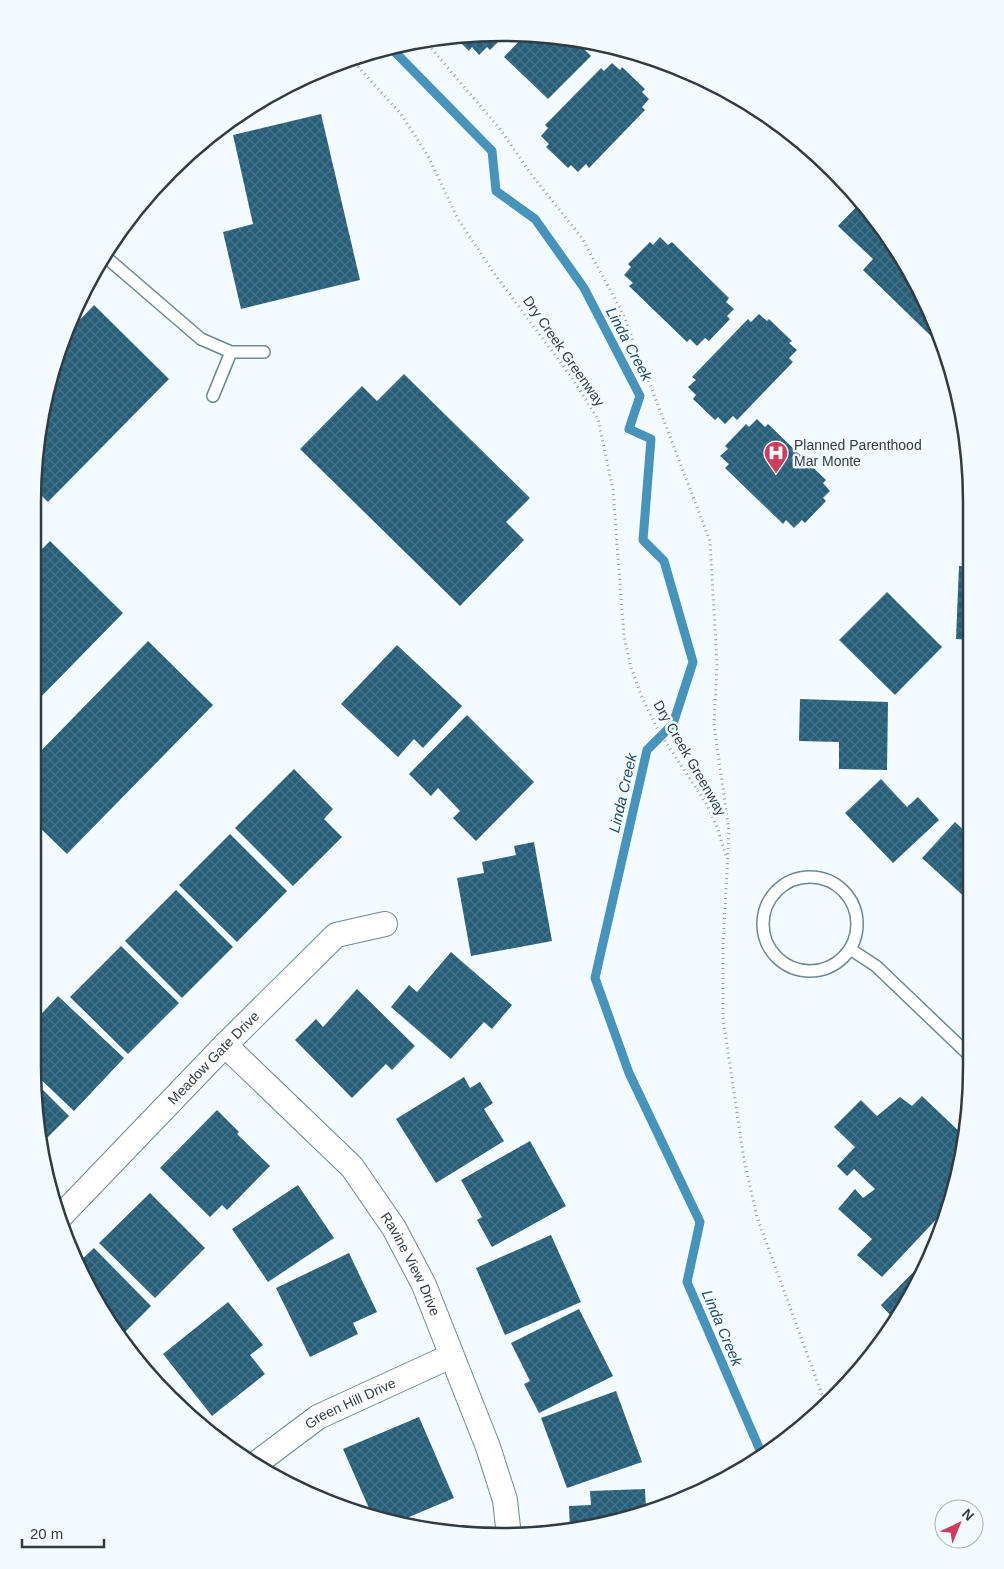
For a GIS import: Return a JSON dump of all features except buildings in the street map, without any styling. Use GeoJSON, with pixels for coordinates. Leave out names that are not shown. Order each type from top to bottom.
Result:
{"type":"FeatureCollection","features":[{"type":"Feature","properties":{"kind":"street","name":"Meadow Gate Drive"},"geometry":{"type":"LineString","coordinates":[[65,1212],[225,1045],[336,935],[385,924]]}},
{"type":"Feature","properties":{"kind":"street","name":"Ravine View Drive"},"geometry":{"type":"LineString","coordinates":[[225,1045],[352,1167],[394,1228],[424,1285],[491,1456],[505,1500],[508,1528]]}},
{"type":"Feature","properties":{"kind":"street","name":"Green Hill Drive"},"geometry":{"type":"LineString","coordinates":[[261,1459],[318,1417],[451,1356]]}},
{"type":"Feature","properties":{"kind":"lane"},"geometry":{"type":"LineString","coordinates":[[110,260],[201,340],[231,352],[264,352]]}},
{"type":"Feature","properties":{"kind":"lane"},"geometry":{"type":"LineString","coordinates":[[213,396],[231,352]]}},
{"type":"Feature","properties":{"kind":"lane"},"geometry":{"type":"LineString","coordinates":[[803,877],[818,878],[833,883],[844,892],[853,905],[856,935],[850,949],[840,961],[825,969],[810,972],[794,969],[780,961],[769,949],[763,934],[763,918],[767,903],[776,890],[789,882],[803,877]]}},
{"type":"Feature","properties":{"kind":"lane"},"geometry":{"type":"LineString","coordinates":[[850,949],[876,966],[963,1049]]}},
{"type":"Feature","properties":{"kind":"path"},"geometry":{"type":"LineString","coordinates":[[430,47],[500,129],[531,174],[582,238],[623,314],[710,541],[718,665],[714,724],[729,832],[723,946],[723,1018],[744,1160],[757,1217],[823,1398]]}},
{"type":"Feature","properties":{"kind":"path","name":"Dry Creek Greenway"},"geometry":{"type":"LineString","coordinates":[[356,65],[401,114],[428,156],[458,219],[496,276],[572,378],[598,419],[613,490],[624,636],[641,695],[670,752],[706,804],[717,827],[727,860]]}},
{"type":"Feature","properties":{"kind":"waterway","name":"Linda Creek"},"geometry":{"type":"LineString","coordinates":[[397,54],[492,151],[496,191],[535,219],[584,288],[640,396],[629,429],[651,439],[643,540],[664,561],[693,662],[673,724],[647,750],[595,978],[629,1073],[700,1222],[687,1282],[759,1449]]}},
{"type":"Feature","properties":{"kind":"place","name":"Planned Parenthood Mar Monte"},"geometry":{"type":"Point","coordinates":[776,474]}}]}
